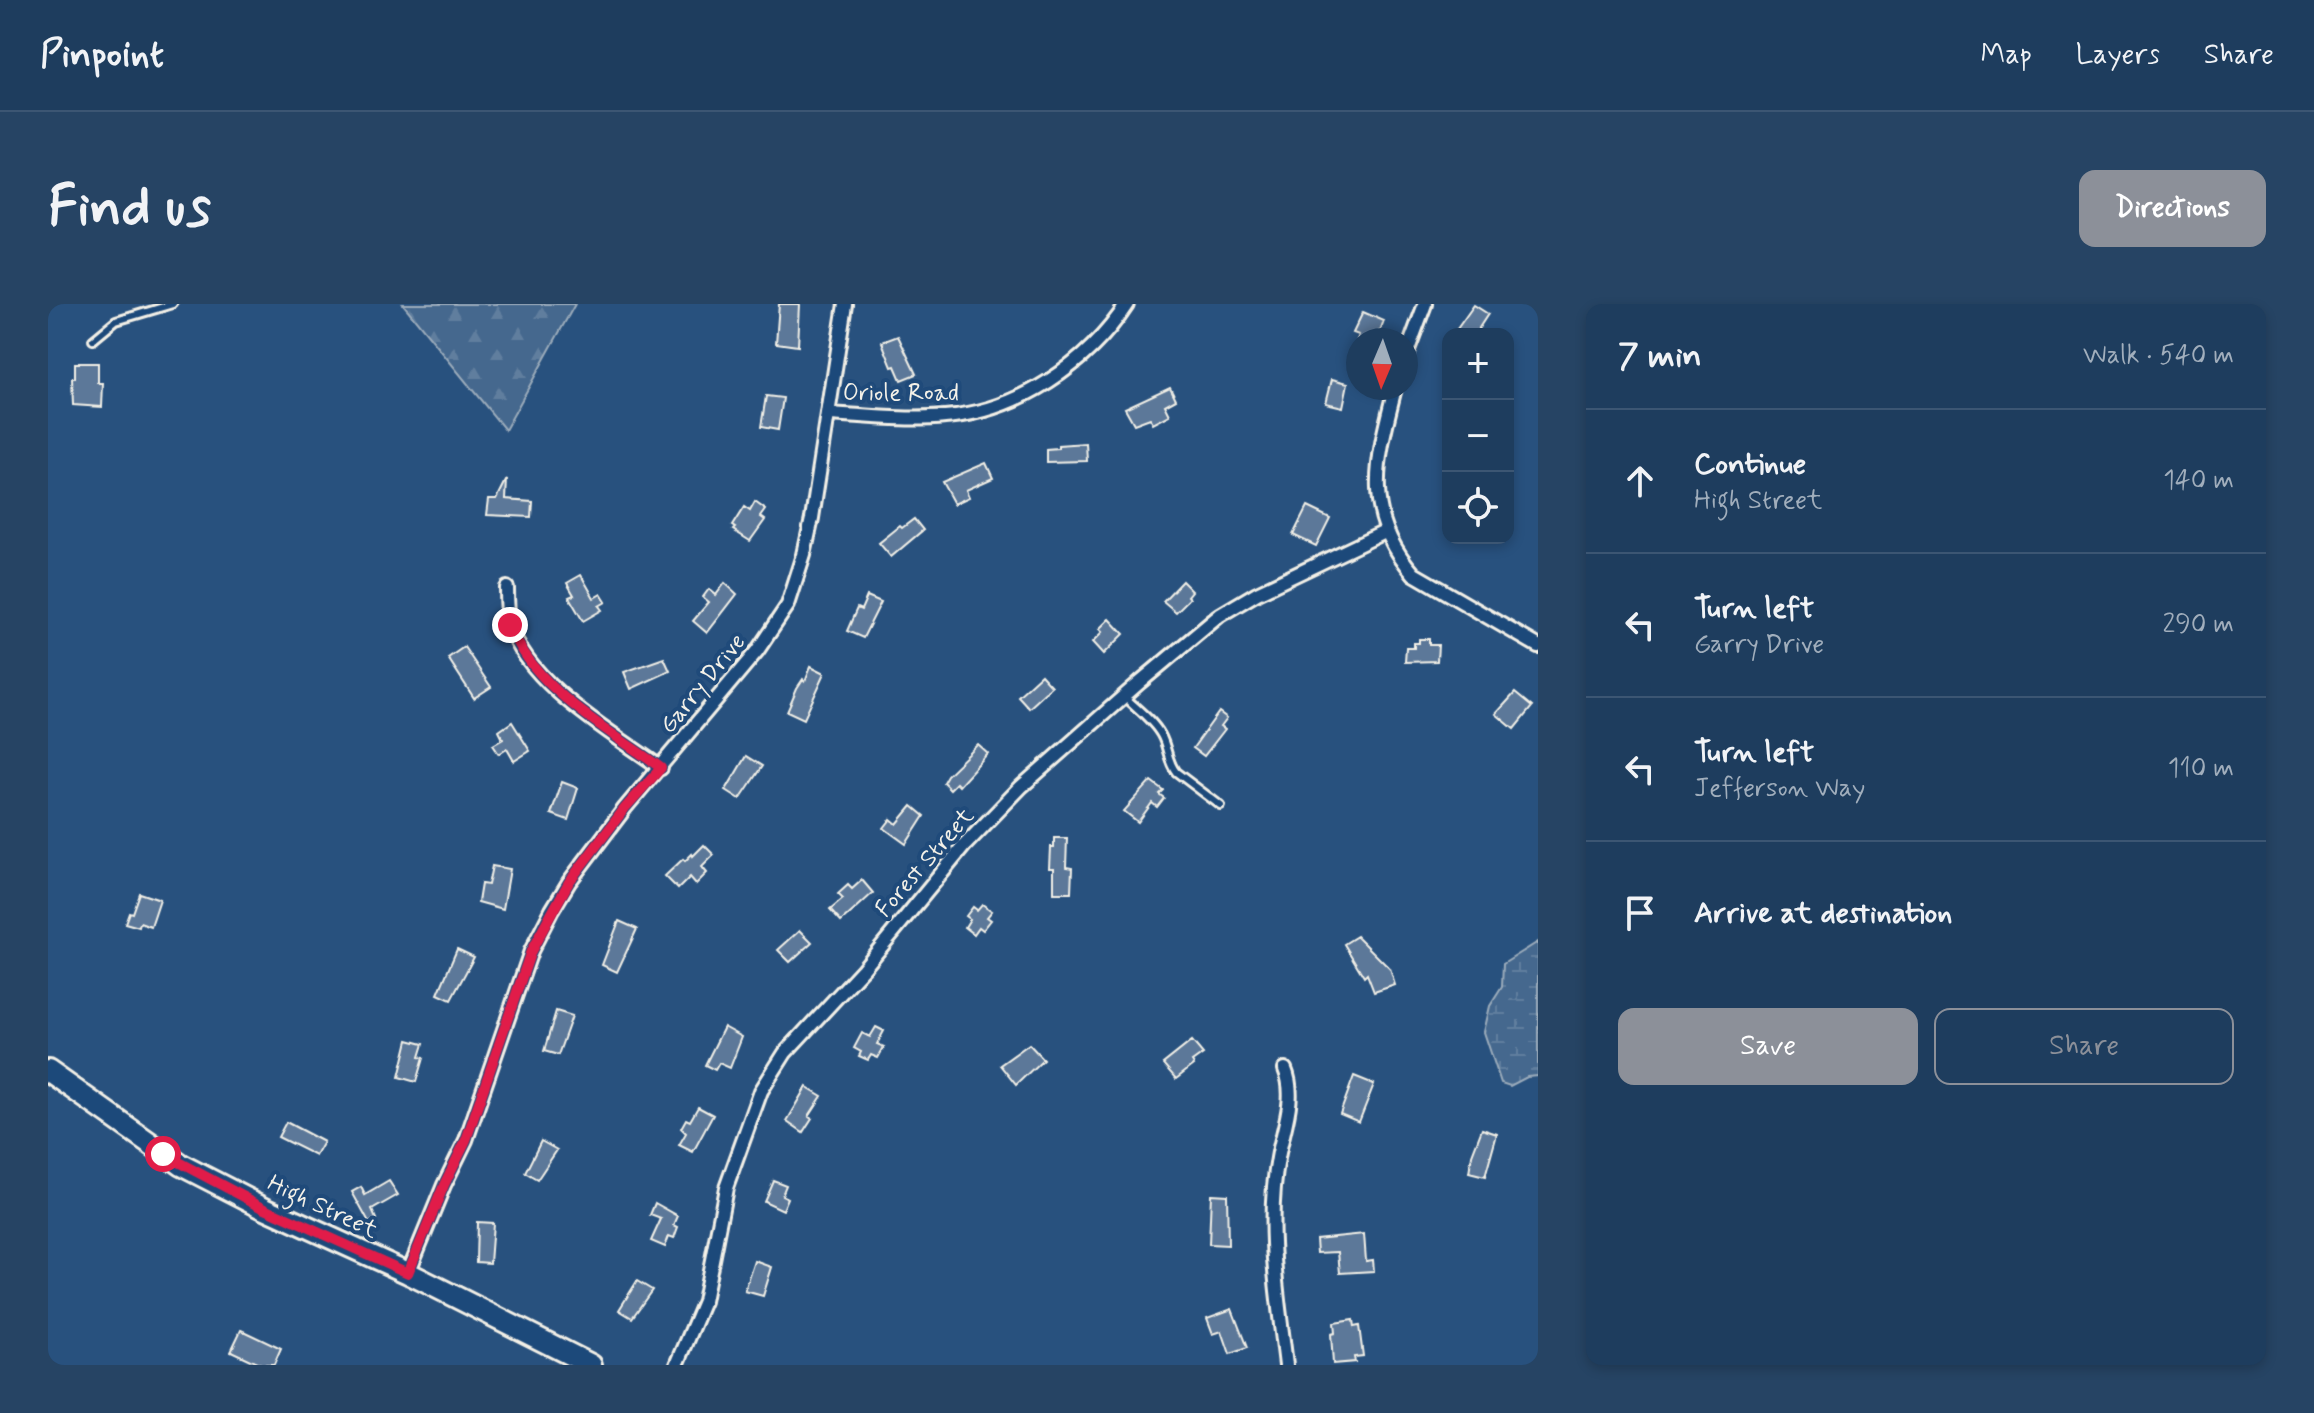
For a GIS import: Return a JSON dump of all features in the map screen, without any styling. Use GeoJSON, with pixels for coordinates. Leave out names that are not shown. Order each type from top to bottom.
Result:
{"type":"FeatureCollection","features":[{"type":"Feature","properties":{"kind":"main road","name":"High Street"},"geometry":{"type":"LineString","coordinates":[[48,1071],[181,1165],[265,1208],[408,1273],[591,1365]]}},
{"type":"Feature","properties":{"kind":"street","name":"Garry Drive"},"geometry":{"type":"LineString","coordinates":[[408,1273],[466,1140],[531,951],[569,882],[625,808],[757,651],[788,605],[804,555],[845,304]]}},
{"type":"Feature","properties":{"kind":"street","name":"Oriole Road"},"geometry":{"type":"LineString","coordinates":[[829,414],[925,419],[992,408],[1033,389],[1073,364],[1107,331],[1127,304]]}},
{"type":"Feature","properties":{"kind":"street"},"geometry":{"type":"LineString","coordinates":[[1416,328],[1425,304]]}},
{"type":"Feature","properties":{"kind":"street"},"geometry":{"type":"LineString","coordinates":[[1392,400],[1381,451],[1379,512],[1385,532],[1399,556],[1414,574],[1538,646]]}},
{"type":"Feature","properties":{"kind":"street","name":"Forest Street"},"geometry":{"type":"LineString","coordinates":[[677,1365],[704,1301],[726,1188],[761,1091],[785,1053],[870,961],[964,846],[1021,787],[1124,696],[1232,608],[1299,570],[1385,532]]}},
{"type":"Feature","properties":{"kind":"street"},"geometry":{"type":"LineString","coordinates":[[507,588],[508,616],[514,635],[535,668],[555,690],[661,768]]}},
{"type":"Feature","properties":{"kind":"street"},"geometry":{"type":"LineString","coordinates":[[1285,1069],[1291,1084],[1291,1099],[1278,1157],[1271,1223],[1286,1365]]}},
{"type":"Feature","properties":{"kind":"lane"},"geometry":{"type":"LineString","coordinates":[[93,340],[116,321],[173,304]]}},
{"type":"Feature","properties":{"kind":"lane"},"geometry":{"type":"LineString","coordinates":[[1124,696],[1156,728],[1176,772],[1221,806]]}},
{"type":"Feature","properties":{"kind":"green space"},"geometry":{"type":"Polygon","coordinates":[[[403,304],[575,304],[505,430],[403,304]]]}},
{"type":"Feature","properties":{"kind":"green space"},"geometry":{"type":"Polygon","coordinates":[[[1538,942],[1538,1076],[1527,1077],[1510,1086],[1501,1083],[1484,1032],[1490,1006],[1502,987],[1503,964],[1538,942]]]}},
{"type":"Feature","properties":{"kind":"building"},"geometry":{"type":"Polygon","coordinates":[[[779,304],[800,304],[798,346],[776,343],[779,304]]]}},
{"type":"Feature","properties":{"kind":"building"},"geometry":{"type":"Polygon","coordinates":[[[1474,305],[1488,314],[1479,328],[1458,328],[1474,305]]]}},
{"type":"Feature","properties":{"kind":"building"},"geometry":{"type":"Polygon","coordinates":[[[1363,312],[1384,321],[1381,328],[1355,328],[1363,312]]]}},
{"type":"Feature","properties":{"kind":"building"},"geometry":{"type":"Polygon","coordinates":[[[898,336],[916,374],[901,380],[882,342],[898,336]]]}},
{"type":"Feature","properties":{"kind":"building"},"geometry":{"type":"Polygon","coordinates":[[[75,363],[98,363],[98,383],[103,383],[102,407],[73,405],[75,363]]]}},
{"type":"Feature","properties":{"kind":"building"},"geometry":{"type":"Polygon","coordinates":[[[1332,379],[1346,382],[1343,407],[1326,403],[1332,379]]]}},
{"type":"Feature","properties":{"kind":"building"},"geometry":{"type":"Polygon","coordinates":[[[1170,387],[1176,399],[1165,405],[1170,415],[1153,424],[1150,418],[1134,424],[1125,408],[1170,387]]]}},
{"type":"Feature","properties":{"kind":"building"},"geometry":{"type":"Polygon","coordinates":[[[766,396],[783,398],[778,430],[761,427],[766,396]]]}},
{"type":"Feature","properties":{"kind":"building"},"geometry":{"type":"Polygon","coordinates":[[[1086,443],[1087,461],[1046,462],[1046,449],[1086,443]]]}},
{"type":"Feature","properties":{"kind":"building"},"geometry":{"type":"Polygon","coordinates":[[[986,463],[993,478],[966,490],[969,497],[954,504],[942,482],[986,463]]]}},
{"type":"Feature","properties":{"kind":"building"},"geometry":{"type":"Polygon","coordinates":[[[507,479],[506,499],[532,501],[531,517],[487,515],[489,499],[497,499],[507,479]]]}},
{"type":"Feature","properties":{"kind":"building"},"geometry":{"type":"Polygon","coordinates":[[[755,502],[766,510],[761,517],[765,520],[750,541],[733,530],[735,528],[732,526],[744,507],[750,511],[755,502]]]}},
{"type":"Feature","properties":{"kind":"building"},"geometry":{"type":"Polygon","coordinates":[[[1307,507],[1330,518],[1316,546],[1293,535],[1307,507]]]}},
{"type":"Feature","properties":{"kind":"building"},"geometry":{"type":"Polygon","coordinates":[[[914,519],[923,530],[891,557],[879,543],[914,519]]]}},
{"type":"Feature","properties":{"kind":"building"},"geometry":{"type":"Polygon","coordinates":[[[581,575],[594,598],[601,594],[606,602],[599,606],[602,610],[583,621],[569,597],[574,595],[567,583],[581,575]]]}},
{"type":"Feature","properties":{"kind":"building"},"geometry":{"type":"Polygon","coordinates":[[[1182,581],[1192,591],[1188,596],[1190,598],[1176,612],[1163,601],[1182,581]]]}},
{"type":"Feature","properties":{"kind":"building"},"geometry":{"type":"Polygon","coordinates":[[[725,583],[737,594],[707,633],[693,621],[709,602],[703,597],[709,589],[716,595],[725,583]]]}},
{"type":"Feature","properties":{"kind":"building"},"geometry":{"type":"Polygon","coordinates":[[[867,596],[881,602],[863,638],[847,631],[857,608],[861,610],[867,596]]]}},
{"type":"Feature","properties":{"kind":"building"},"geometry":{"type":"Polygon","coordinates":[[[1110,619],[1124,634],[1104,654],[1093,642],[1110,619]]]}},
{"type":"Feature","properties":{"kind":"building"},"geometry":{"type":"Polygon","coordinates":[[[1419,639],[1429,639],[1429,645],[1438,645],[1437,661],[1405,662],[1406,648],[1414,648],[1414,643],[1419,643],[1419,639]]]}},
{"type":"Feature","properties":{"kind":"building"},"geometry":{"type":"Polygon","coordinates":[[[464,647],[491,687],[474,698],[448,658],[464,647]]]}},
{"type":"Feature","properties":{"kind":"building"},"geometry":{"type":"Polygon","coordinates":[[[664,658],[670,671],[631,689],[624,672],[664,658]]]}},
{"type":"Feature","properties":{"kind":"building"},"geometry":{"type":"Polygon","coordinates":[[[811,666],[825,673],[804,719],[787,711],[811,666]]]}},
{"type":"Feature","properties":{"kind":"building"},"geometry":{"type":"Polygon","coordinates":[[[1041,675],[1052,687],[1029,708],[1018,696],[1041,675]]]}},
{"type":"Feature","properties":{"kind":"building"},"geometry":{"type":"Polygon","coordinates":[[[1515,693],[1532,707],[1514,729],[1496,714],[1515,693]]]}},
{"type":"Feature","properties":{"kind":"building"},"geometry":{"type":"Polygon","coordinates":[[[1219,712],[1227,718],[1221,726],[1225,729],[1204,756],[1193,748],[1219,712]]]}},
{"type":"Feature","properties":{"kind":"building"},"geometry":{"type":"Polygon","coordinates":[[[512,722],[530,751],[514,761],[507,749],[499,754],[493,745],[503,739],[499,731],[512,722]]]}},
{"type":"Feature","properties":{"kind":"building"},"geometry":{"type":"Polygon","coordinates":[[[978,745],[988,754],[959,786],[956,783],[950,789],[943,782],[947,775],[978,745]]]}},
{"type":"Feature","properties":{"kind":"building"},"geometry":{"type":"Polygon","coordinates":[[[746,756],[762,766],[740,799],[726,790],[746,756]]]}},
{"type":"Feature","properties":{"kind":"building"},"geometry":{"type":"Polygon","coordinates":[[[1151,781],[1163,790],[1159,794],[1164,798],[1157,807],[1152,803],[1138,822],[1124,811],[1151,781]]]}},
{"type":"Feature","properties":{"kind":"building"},"geometry":{"type":"Polygon","coordinates":[[[562,782],[578,788],[568,820],[551,814],[562,782]]]}},
{"type":"Feature","properties":{"kind":"building"},"geometry":{"type":"Polygon","coordinates":[[[912,806],[924,816],[906,844],[884,828],[891,819],[897,824],[912,806]]]}},
{"type":"Feature","properties":{"kind":"building"},"geometry":{"type":"Polygon","coordinates":[[[1054,838],[1067,838],[1066,867],[1072,868],[1071,893],[1054,893],[1054,868],[1050,868],[1054,838]]]}},
{"type":"Feature","properties":{"kind":"building"},"geometry":{"type":"Polygon","coordinates":[[[704,845],[714,855],[702,867],[707,873],[696,884],[690,877],[678,889],[665,876],[704,845]]]}},
{"type":"Feature","properties":{"kind":"building"},"geometry":{"type":"Polygon","coordinates":[[[492,866],[510,869],[503,909],[478,902],[481,884],[488,885],[492,866]]]}},
{"type":"Feature","properties":{"kind":"building"},"geometry":{"type":"Polygon","coordinates":[[[862,880],[873,893],[841,922],[830,910],[843,899],[838,894],[848,885],[852,889],[862,880]]]}},
{"type":"Feature","properties":{"kind":"building"},"geometry":{"type":"Polygon","coordinates":[[[139,893],[160,900],[151,927],[125,923],[139,893]]]}},
{"type":"Feature","properties":{"kind":"building"},"geometry":{"type":"Polygon","coordinates":[[[982,904],[992,911],[987,917],[991,920],[983,930],[979,927],[974,934],[965,927],[970,919],[966,916],[973,907],[977,910],[982,904]]]}},
{"type":"Feature","properties":{"kind":"building"},"geometry":{"type":"Polygon","coordinates":[[[619,921],[637,929],[617,972],[602,965],[619,921]]]}},
{"type":"Feature","properties":{"kind":"building"},"geometry":{"type":"Polygon","coordinates":[[[800,930],[812,942],[790,962],[778,950],[800,930]]]}},
{"type":"Feature","properties":{"kind":"building"},"geometry":{"type":"Polygon","coordinates":[[[1357,936],[1390,969],[1395,985],[1374,992],[1367,974],[1364,977],[1344,944],[1357,936]]]}},
{"type":"Feature","properties":{"kind":"building"},"geometry":{"type":"Polygon","coordinates":[[[457,949],[474,957],[451,1000],[438,994],[457,949]]]}},
{"type":"Feature","properties":{"kind":"building"},"geometry":{"type":"Polygon","coordinates":[[[556,1011],[572,1016],[558,1055],[544,1051],[556,1011]]]}},
{"type":"Feature","properties":{"kind":"building"},"geometry":{"type":"Polygon","coordinates":[[[724,1027],[742,1037],[730,1068],[719,1063],[715,1070],[705,1065],[724,1027]]]}},
{"type":"Feature","properties":{"kind":"building"},"geometry":{"type":"Polygon","coordinates":[[[876,1027],[884,1031],[877,1044],[884,1047],[878,1058],[871,1055],[868,1060],[859,1056],[861,1052],[854,1048],[862,1033],[870,1037],[876,1027]]]}},
{"type":"Feature","properties":{"kind":"building"},"geometry":{"type":"Polygon","coordinates":[[[408,1040],[423,1044],[419,1057],[423,1058],[416,1082],[399,1077],[408,1040]]]}},
{"type":"Feature","properties":{"kind":"building"},"geometry":{"type":"Polygon","coordinates":[[[1192,1041],[1203,1054],[1176,1079],[1163,1064],[1192,1041]]]}},
{"type":"Feature","properties":{"kind":"building"},"geometry":{"type":"Polygon","coordinates":[[[1029,1044],[1043,1059],[1016,1085],[1000,1065],[1029,1044]]]}},
{"type":"Feature","properties":{"kind":"building"},"geometry":{"type":"Polygon","coordinates":[[[1354,1076],[1374,1084],[1359,1122],[1340,1114],[1354,1076]]]}},
{"type":"Feature","properties":{"kind":"building"},"geometry":{"type":"Polygon","coordinates":[[[807,1087],[822,1096],[803,1132],[787,1121],[807,1087]]]}},
{"type":"Feature","properties":{"kind":"building"},"geometry":{"type":"Polygon","coordinates":[[[698,1107],[713,1115],[693,1152],[679,1145],[686,1133],[681,1128],[686,1119],[690,1121],[698,1107]]]}},
{"type":"Feature","properties":{"kind":"building"},"geometry":{"type":"Polygon","coordinates":[[[286,1122],[324,1142],[316,1156],[278,1137],[286,1122]]]}},
{"type":"Feature","properties":{"kind":"building"},"geometry":{"type":"Polygon","coordinates":[[[1482,1129],[1497,1134],[1485,1177],[1469,1173],[1482,1129]]]}},
{"type":"Feature","properties":{"kind":"building"},"geometry":{"type":"Polygon","coordinates":[[[541,1141],[557,1150],[537,1180],[525,1173],[541,1141]]]}},
{"type":"Feature","properties":{"kind":"building"},"geometry":{"type":"Polygon","coordinates":[[[773,1180],[786,1185],[782,1195],[788,1198],[783,1210],[764,1201],[773,1180]]]}},
{"type":"Feature","properties":{"kind":"building"},"geometry":{"type":"Polygon","coordinates":[[[389,1181],[398,1195],[372,1210],[376,1219],[369,1223],[352,1192],[361,1187],[365,1195],[389,1181]]]}},
{"type":"Feature","properties":{"kind":"building"},"geometry":{"type":"Polygon","coordinates":[[[1211,1194],[1227,1195],[1228,1245],[1209,1244],[1211,1194]]]}},
{"type":"Feature","properties":{"kind":"building"},"geometry":{"type":"Polygon","coordinates":[[[655,1203],[678,1216],[674,1238],[669,1236],[665,1247],[651,1241],[661,1219],[650,1215],[655,1203]]]}},
{"type":"Feature","properties":{"kind":"building"},"geometry":{"type":"Polygon","coordinates":[[[477,1222],[493,1223],[490,1263],[476,1262],[477,1222]]]}},
{"type":"Feature","properties":{"kind":"building"},"geometry":{"type":"Polygon","coordinates":[[[1364,1234],[1366,1261],[1373,1260],[1374,1271],[1340,1273],[1338,1252],[1317,1253],[1316,1239],[1364,1234]]]}},
{"type":"Feature","properties":{"kind":"building"},"geometry":{"type":"Polygon","coordinates":[[[755,1261],[772,1267],[763,1296],[745,1291],[755,1261]]]}},
{"type":"Feature","properties":{"kind":"building"},"geometry":{"type":"Polygon","coordinates":[[[637,1281],[652,1290],[632,1318],[619,1310],[637,1281]]]}},
{"type":"Feature","properties":{"kind":"building"},"geometry":{"type":"Polygon","coordinates":[[[1232,1309],[1247,1348],[1230,1354],[1222,1331],[1213,1334],[1207,1318],[1232,1309]]]}},
{"type":"Feature","properties":{"kind":"building"},"geometry":{"type":"Polygon","coordinates":[[[1353,1320],[1354,1327],[1359,1326],[1363,1356],[1354,1357],[1355,1362],[1333,1364],[1331,1334],[1335,1333],[1334,1323],[1353,1320]]]}},
{"type":"Feature","properties":{"kind":"building"},"geometry":{"type":"Polygon","coordinates":[[[241,1330],[281,1349],[274,1365],[261,1365],[231,1351],[241,1330]]]}},
{"type":"Feature","properties":{"kind":"route"},"geometry":{"type":"LineString","coordinates":[[163,1154],[265,1208],[408,1273],[466,1140],[531,951],[569,882],[625,808],[661,768],[555,690],[521,648],[510,625]]}}]}
